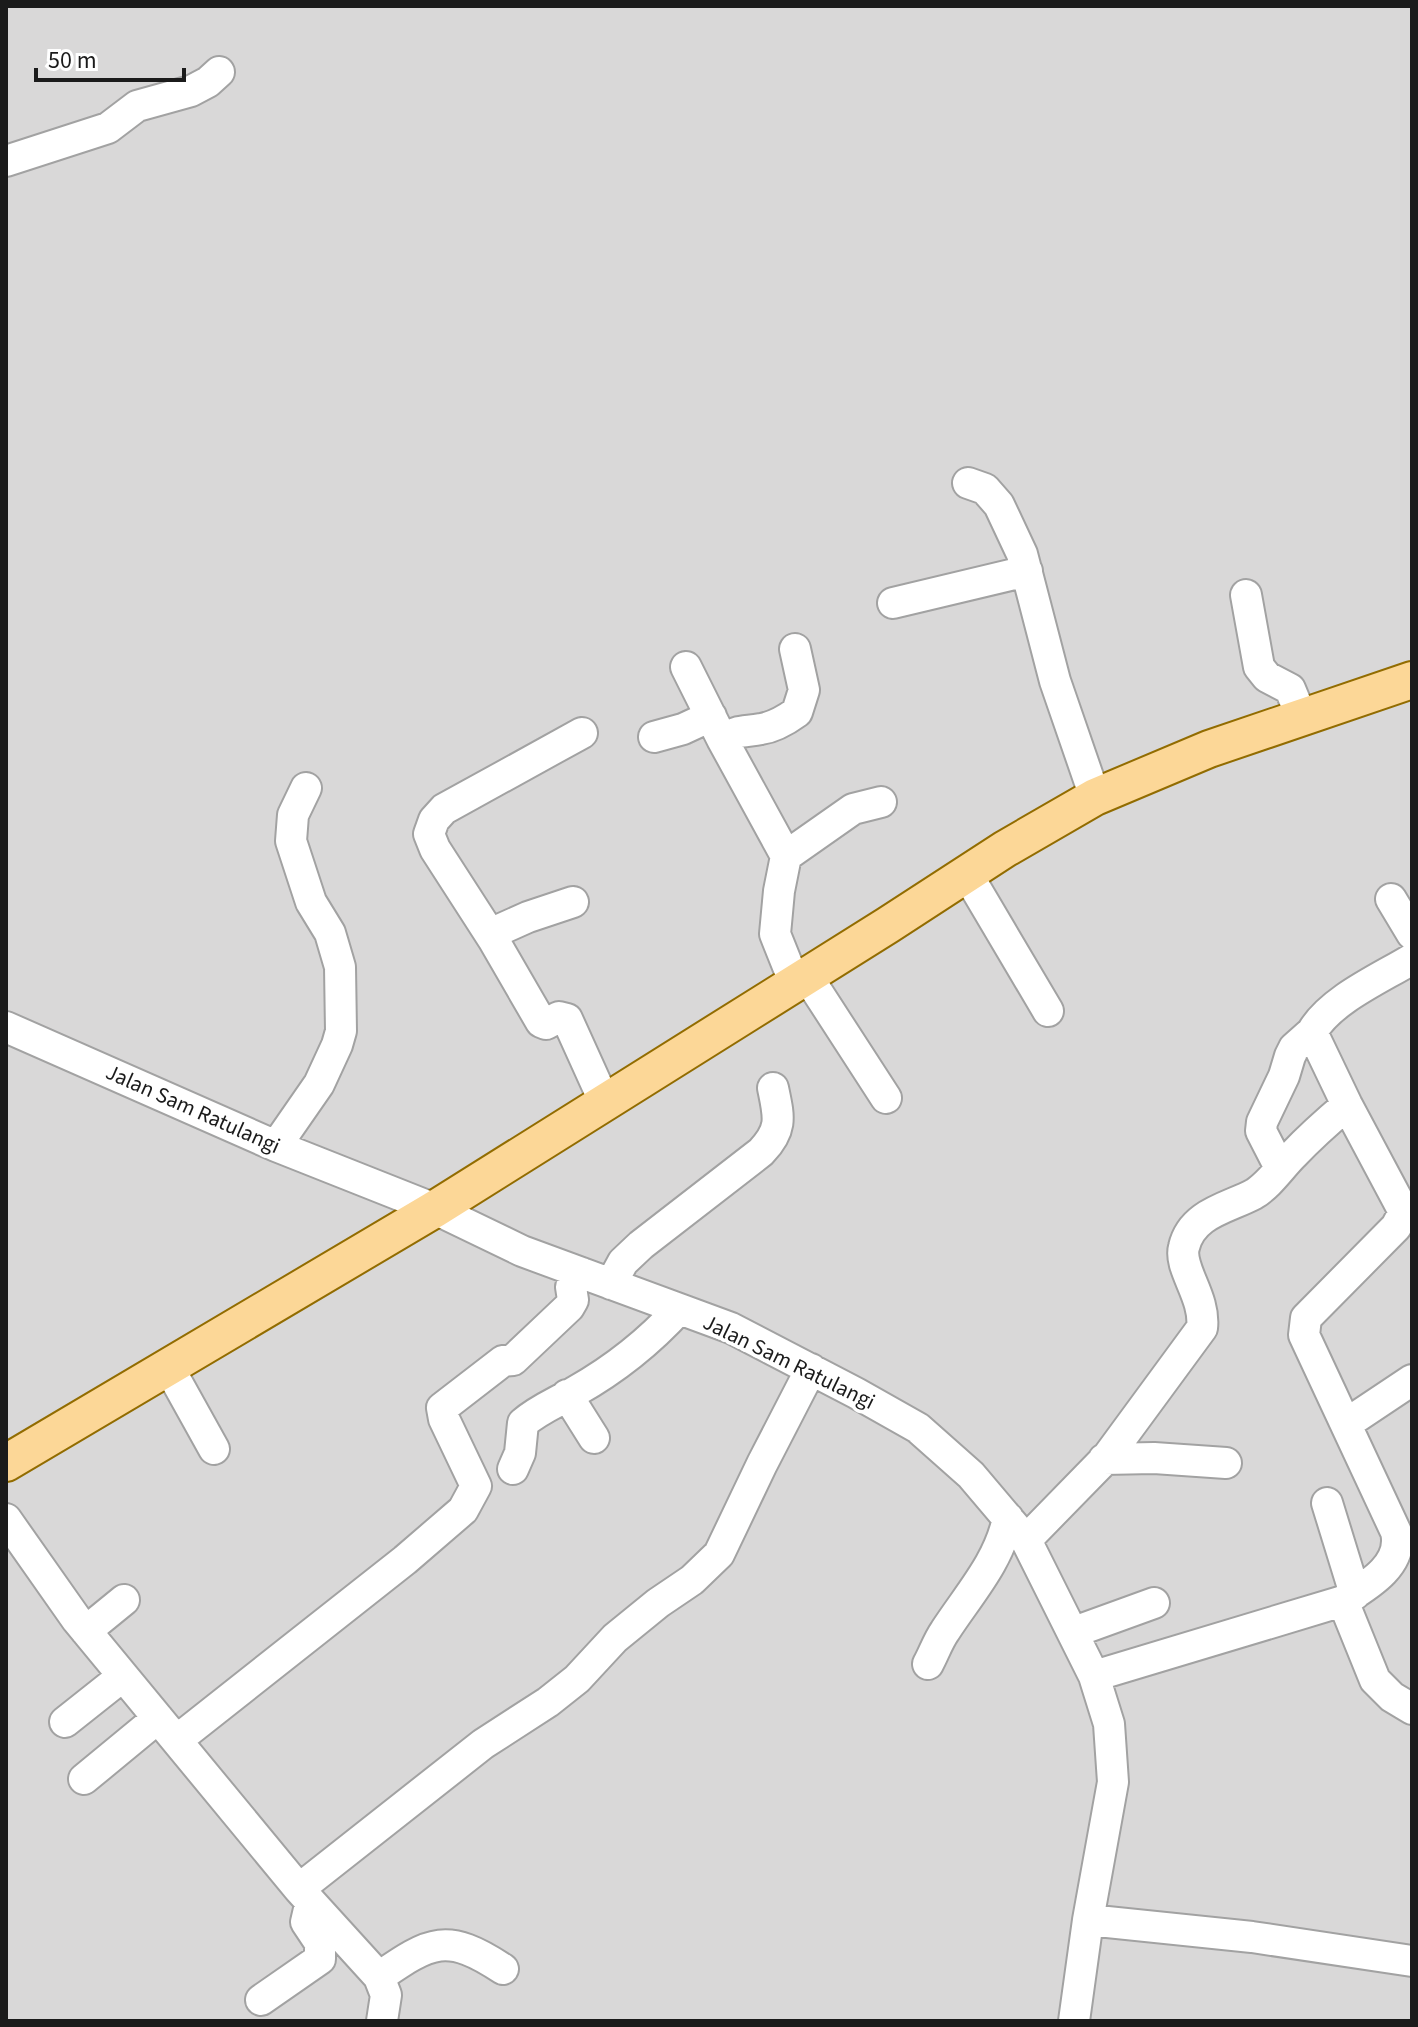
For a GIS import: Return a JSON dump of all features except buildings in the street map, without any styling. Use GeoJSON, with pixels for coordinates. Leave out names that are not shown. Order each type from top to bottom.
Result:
{"type":"FeatureCollection","features":[{"type":"Feature","properties":{"kind":"main road"},"geometry":{"type":"LineString","coordinates":[[6,1463],[435,1209],[967,874],[1095,797],[1209,749],[1412,680]]}},
{"type":"Feature","properties":{"kind":"street"},"geometry":{"type":"LineString","coordinates":[[6,161],[108,128],[137,106],[191,91],[219,72]]}},
{"type":"Feature","properties":{"kind":"street"},"geometry":{"type":"LineString","coordinates":[[968,483],[985,489],[999,505],[1022,554],[1055,681],[1095,797]]}},
{"type":"Feature","properties":{"kind":"street"},"geometry":{"type":"LineString","coordinates":[[893,603],[1027,571]]}},
{"type":"Feature","properties":{"kind":"street"},"geometry":{"type":"LineString","coordinates":[[1246,595],[1259,667],[1267,677],[1290,689],[1302,718]]}},
{"type":"Feature","properties":{"kind":"street"},"geometry":{"type":"LineString","coordinates":[[654,737],[683,729],[716,727],[734,732],[757,730],[774,726],[797,712],[804,690],[795,649]]}},
{"type":"Feature","properties":{"kind":"street"},"geometry":{"type":"LineString","coordinates":[[686,667],[786,856],[775,934],[801,980],[886,1098]]}},
{"type":"Feature","properties":{"kind":"street"},"geometry":{"type":"LineString","coordinates":[[582,733],[444,809],[430,828],[429,839],[542,1023],[559,1017],[567,1019],[605,1103]]}},
{"type":"Feature","properties":{"kind":"street"},"geometry":{"type":"LineString","coordinates":[[276,1146],[319,1084],[341,1031],[340,967],[330,933],[311,902],[291,841],[293,815],[306,788]]}},
{"type":"Feature","properties":{"kind":"street"},"geometry":{"type":"LineString","coordinates":[[786,856],[853,809],[881,802]]}},
{"type":"Feature","properties":{"kind":"street"},"geometry":{"type":"LineString","coordinates":[[967,874],[1048,1011]]}},
{"type":"Feature","properties":{"kind":"street"},"geometry":{"type":"LineString","coordinates":[[1391,899],[1412,934]]}},
{"type":"Feature","properties":{"kind":"street"},"geometry":{"type":"LineString","coordinates":[[490,934],[573,902]]}},
{"type":"Feature","properties":{"kind":"street"},"geometry":{"type":"LineString","coordinates":[[1280,1168],[1261,1131],[1262,1122],[1294,1048],[1334,1006],[1412,959]]}},
{"type":"Feature","properties":{"kind":"street","name":"Jalan Sam Ratulangi"},"geometry":{"type":"LineString","coordinates":[[6,1027],[276,1146],[435,1209],[522,1251],[731,1328],[918,1428],[971,1475],[1017,1529],[1074,1632],[1094,1676],[1109,1724],[1113,1782],[1088,1920],[1074,2021]]}},
{"type":"Feature","properties":{"kind":"street"},"geometry":{"type":"LineString","coordinates":[[1094,1676],[1349,1597],[1367,1586],[1389,1565],[1405,1543],[1304,1335],[1303,1326],[1306,1318],[1396,1227],[1408,1209],[1347,1105],[1312,1032]]}},
{"type":"Feature","properties":{"kind":"street"},"geometry":{"type":"LineString","coordinates":[[611,1284],[623,1262],[641,1245],[774,1139],[779,1115],[773,1088]]}},
{"type":"Feature","properties":{"kind":"street"},"geometry":{"type":"LineString","coordinates":[[928,1664],[943,1634],[976,1588],[1004,1539],[1104,1459],[1202,1328],[1204,1313],[1182,1250],[1194,1226],[1209,1214],[1256,1193],[1347,1105]]}},
{"type":"Feature","properties":{"kind":"street"},"geometry":{"type":"LineString","coordinates":[[84,1779],[167,1729],[405,1560],[463,1510],[476,1486],[444,1419],[442,1408],[503,1361],[514,1359],[569,1307],[573,1300],[571,1287],[582,1273]]}},
{"type":"Feature","properties":{"kind":"street"},"geometry":{"type":"LineString","coordinates":[[513,1469],[520,1453],[523,1423],[641,1347],[679,1309]]}},
{"type":"Feature","properties":{"kind":"street"},"geometry":{"type":"LineString","coordinates":[[169,1368],[214,1449]]}},
{"type":"Feature","properties":{"kind":"street"},"geometry":{"type":"LineString","coordinates":[[306,1897],[483,1744],[548,1702],[577,1679],[615,1638],[692,1580],[719,1554],[811,1369]]}},
{"type":"Feature","properties":{"kind":"street"},"geometry":{"type":"LineString","coordinates":[[1346,1424],[1412,1380]]}},
{"type":"Feature","properties":{"kind":"street"},"geometry":{"type":"LineString","coordinates":[[567,1395],[594,1438]]}},
{"type":"Feature","properties":{"kind":"street"},"geometry":{"type":"LineString","coordinates":[[1104,1459],[1154,1458],[1226,1463]]}},
{"type":"Feature","properties":{"kind":"street"},"geometry":{"type":"LineString","coordinates":[[1327,1503],[1349,1597],[1375,1680],[1392,1697],[1412,1709]]}},
{"type":"Feature","properties":{"kind":"street"},"geometry":{"type":"LineString","coordinates":[[6,1519],[86,1631],[306,1897],[379,1977],[386,1995],[382,2021]]}},
{"type":"Feature","properties":{"kind":"street"},"geometry":{"type":"LineString","coordinates":[[86,1631],[124,1600]]}},
{"type":"Feature","properties":{"kind":"street"},"geometry":{"type":"LineString","coordinates":[[1074,1632],[1154,1603]]}},
{"type":"Feature","properties":{"kind":"street"},"geometry":{"type":"LineString","coordinates":[[65,1722],[123,1676]]}},
{"type":"Feature","properties":{"kind":"street"},"geometry":{"type":"LineString","coordinates":[[261,2000],[320,1959],[320,1943],[306,1922],[306,1897]]}},
{"type":"Feature","properties":{"kind":"street"},"geometry":{"type":"LineString","coordinates":[[1088,1920],[1252,1937],[1412,1961]]}},
{"type":"Feature","properties":{"kind":"street"},"geometry":{"type":"LineString","coordinates":[[379,1977],[408,1957],[447,1944],[476,1951],[503,1969]]}},
{"type":"Feature","properties":{"kind":"shaded area"},"geometry":{"type":"Polygon","coordinates":[[[6,6],[1412,6],[1412,2021],[6,2021],[6,6]]]}}]}
